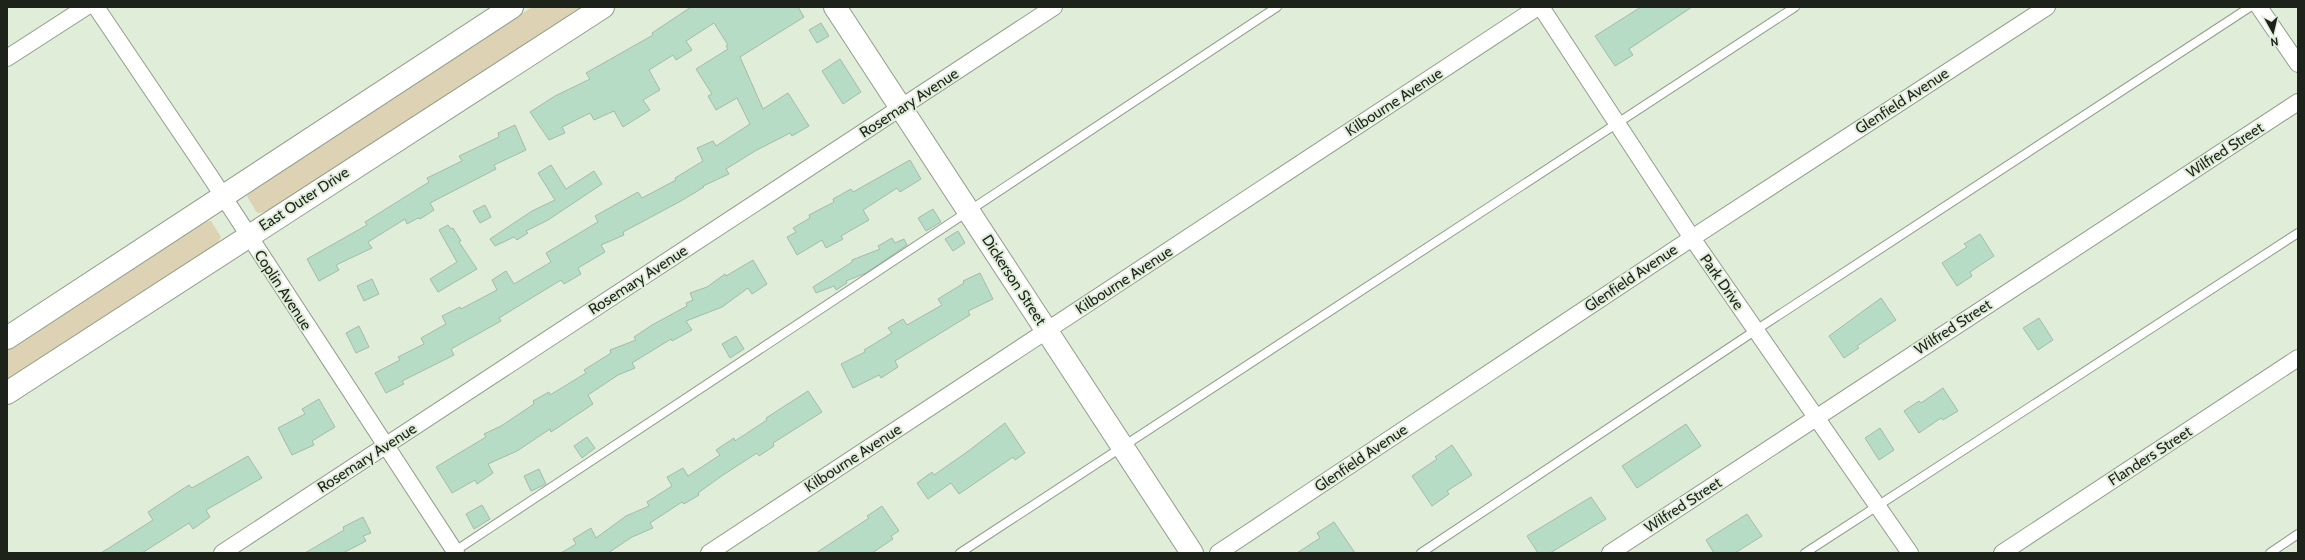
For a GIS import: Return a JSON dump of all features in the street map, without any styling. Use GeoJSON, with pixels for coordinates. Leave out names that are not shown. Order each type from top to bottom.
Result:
{"type":"FeatureCollection","features":[{"type":"Feature","properties":{"kind":"street"},"geometry":{"type":"LineString","coordinates":[[7,58],[86,7]]}},
{"type":"Feature","properties":{"kind":"street","name":"Coplin Avenue"},"geometry":{"type":"LineString","coordinates":[[96,7],[248,236],[454,552]]}},
{"type":"Feature","properties":{"kind":"street"},"geometry":{"type":"LineString","coordinates":[[7,338],[512,7]]}},
{"type":"Feature","properties":{"kind":"street","name":"East Outer Drive"},"geometry":{"type":"LineString","coordinates":[[7,393],[603,7]]}},
{"type":"Feature","properties":{"kind":"street","name":"Dickerson Street"},"geometry":{"type":"LineString","coordinates":[[835,7],[1047,329],[1121,447],[1192,553]]}},
{"type":"Feature","properties":{"kind":"street","name":"Rosemary Avenue"},"geometry":{"type":"LineString","coordinates":[[222,553],[902,109],[1054,7]]}},
{"type":"Feature","properties":{"kind":"street","name":"Park Drive"},"geometry":{"type":"LineString","coordinates":[[1539,7],[1618,124],[1692,238],[1910,553]]}},
{"type":"Feature","properties":{"kind":"street","name":"Kilbourne Avenue"},"geometry":{"type":"LineString","coordinates":[[709,553],[1047,329],[1065,319],[1539,7]]}},
{"type":"Feature","properties":{"kind":"street","name":"Glenfield Avenue"},"geometry":{"type":"LineString","coordinates":[[1218,553],[1692,238],[2047,7]]}},
{"type":"Feature","properties":{"kind":"street"},"geometry":{"type":"LineString","coordinates":[[2260,7],[2298,64]]}},
{"type":"Feature","properties":{"kind":"street","name":"Wilfred Street"},"geometry":{"type":"LineString","coordinates":[[1610,553],[2298,102]]}},
{"type":"Feature","properties":{"kind":"street","name":"Flanders Street"},"geometry":{"type":"LineString","coordinates":[[2002,553],[2298,358]]}},
{"type":"Feature","properties":{"kind":"lane"},"geometry":{"type":"LineString","coordinates":[[454,552],[970,212],[1277,7]]}},
{"type":"Feature","properties":{"kind":"lane"},"geometry":{"type":"LineString","coordinates":[[960,553],[1795,7]]}},
{"type":"Feature","properties":{"kind":"lane"},"geometry":{"type":"LineString","coordinates":[[1421,553],[1756,330],[2250,7]]}},
{"type":"Feature","properties":{"kind":"lane"},"geometry":{"type":"LineString","coordinates":[[1805,553],[2298,233]]}},
{"type":"Feature","properties":{"kind":"lane"},"geometry":{"type":"LineString","coordinates":[[2270,553],[2298,534]]}},
{"type":"Feature","properties":{"kind":"shaded area"},"geometry":{"type":"Polygon","coordinates":[[[532,7],[581,7],[267,212],[257,213],[247,196],[252,190],[532,7]]]}},
{"type":"Feature","properties":{"kind":"shaded area"},"geometry":{"type":"Polygon","coordinates":[[[211,221],[221,237],[217,244],[7,382],[7,350],[201,222],[211,221]]]}},
{"type":"Feature","properties":{"kind":"building"},"geometry":{"type":"Polygon","coordinates":[[[691,7],[798,7],[804,17],[740,57],[763,109],[788,93],[809,126],[792,136],[790,133],[755,151],[726,169],[729,174],[703,186],[704,187],[681,201],[623,232],[624,235],[601,245],[605,252],[578,268],[581,274],[564,284],[561,280],[499,318],[501,321],[451,349],[454,355],[402,381],[404,384],[386,393],[375,373],[400,360],[398,357],[424,344],[421,338],[446,324],[442,316],[460,307],[461,309],[497,290],[492,280],[506,271],[514,284],[551,262],[546,253],[598,222],[595,216],[638,192],[642,198],[676,180],[675,178],[703,161],[697,148],[713,141],[716,146],[750,124],[737,98],[716,110],[708,96],[712,94],[696,69],[728,49],[726,46],[728,45],[714,23],[686,41],[692,50],[676,60],[673,55],[649,70],[660,90],[643,100],[650,110],[623,127],[614,111],[594,120],[590,113],[562,127],[565,133],[549,140],[530,112],[555,96],[590,79],[586,73],[653,35],[652,33],[691,7]]]}},
{"type":"Feature","properties":{"kind":"building"},"geometry":{"type":"Polygon","coordinates":[[[1641,7],[1692,7],[1629,49],[1633,55],[1615,66],[1595,36],[1641,7]]]}},
{"type":"Feature","properties":{"kind":"building"},"geometry":{"type":"Polygon","coordinates":[[[821,23],[829,36],[817,43],[809,30],[821,23]]]}},
{"type":"Feature","properties":{"kind":"building"},"geometry":{"type":"Polygon","coordinates":[[[840,59],[861,92],[843,104],[822,71],[840,59]]]}},
{"type":"Feature","properties":{"kind":"building"},"geometry":{"type":"Polygon","coordinates":[[[515,125],[526,150],[494,165],[496,169],[430,203],[434,210],[420,219],[418,218],[407,224],[405,219],[368,242],[372,248],[336,265],[339,270],[319,281],[307,259],[367,225],[365,222],[429,182],[427,178],[462,161],[459,156],[499,137],[498,133],[515,125]]]}},
{"type":"Feature","properties":{"kind":"building"},"geometry":{"type":"Polygon","coordinates":[[[910,160],[921,179],[900,192],[897,188],[863,210],[869,220],[841,236],[843,239],[826,248],[822,240],[797,255],[787,237],[796,232],[793,228],[810,218],[809,215],[834,202],[833,199],[851,189],[853,192],[910,160]]]}},
{"type":"Feature","properties":{"kind":"building"},"geometry":{"type":"Polygon","coordinates":[[[551,165],[566,189],[594,171],[602,184],[548,220],[526,231],[528,233],[517,240],[514,237],[495,246],[490,239],[532,211],[555,200],[538,173],[551,165]]]}},
{"type":"Feature","properties":{"kind":"building"},"geometry":{"type":"Polygon","coordinates":[[[485,205],[491,217],[480,223],[473,211],[485,205]]]}},
{"type":"Feature","properties":{"kind":"building"},"geometry":{"type":"Polygon","coordinates":[[[933,209],[941,222],[926,231],[918,218],[933,209]]]}},
{"type":"Feature","properties":{"kind":"building"},"geometry":{"type":"Polygon","coordinates":[[[448,225],[451,229],[453,228],[461,241],[459,242],[477,269],[438,292],[430,279],[457,262],[439,230],[448,225]]]}},
{"type":"Feature","properties":{"kind":"building"},"geometry":{"type":"Polygon","coordinates":[[[958,231],[965,243],[953,251],[945,239],[958,231]]]}},
{"type":"Feature","properties":{"kind":"building"},"geometry":{"type":"Polygon","coordinates":[[[1980,234],[1994,256],[1970,272],[1972,276],[1957,286],[1942,263],[1967,247],[1964,244],[1980,234]]]}},
{"type":"Feature","properties":{"kind":"building"},"geometry":{"type":"Polygon","coordinates":[[[892,238],[895,243],[904,239],[907,245],[866,273],[846,281],[847,283],[836,290],[834,286],[816,293],[813,287],[852,262],[852,260],[880,249],[878,246],[892,238]]]}},
{"type":"Feature","properties":{"kind":"building"},"geometry":{"type":"Polygon","coordinates":[[[753,260],[767,284],[752,294],[748,288],[722,307],[686,321],[692,330],[672,341],[671,339],[632,363],[635,368],[618,375],[588,395],[593,404],[551,432],[550,429],[517,451],[488,464],[493,473],[477,484],[475,480],[452,493],[436,467],[486,437],[484,434],[501,426],[534,404],[533,401],[549,392],[550,395],[586,373],[584,370],[611,353],[610,350],[636,340],[634,337],[652,325],[687,306],[686,303],[693,300],[690,293],[707,287],[725,274],[726,276],[753,260]]]}},
{"type":"Feature","properties":{"kind":"building"},"geometry":{"type":"Polygon","coordinates":[[[980,273],[993,299],[968,311],[970,315],[895,361],[898,367],[881,378],[879,375],[853,388],[841,364],[865,352],[864,350],[892,333],[888,328],[903,319],[907,325],[942,305],[938,299],[964,283],[963,281],[980,273]]]}},
{"type":"Feature","properties":{"kind":"building"},"geometry":{"type":"Polygon","coordinates":[[[372,279],[379,294],[364,301],[357,286],[372,279]]]}},
{"type":"Feature","properties":{"kind":"building"},"geometry":{"type":"Polygon","coordinates":[[[1881,298],[1896,320],[1857,346],[1859,348],[1844,358],[1829,336],[1881,298]]]}},
{"type":"Feature","properties":{"kind":"building"},"geometry":{"type":"Polygon","coordinates":[[[2039,318],[2053,340],[2038,350],[2023,328],[2039,318]]]}},
{"type":"Feature","properties":{"kind":"building"},"geometry":{"type":"Polygon","coordinates":[[[359,326],[369,347],[356,353],[346,333],[359,326]]]}},
{"type":"Feature","properties":{"kind":"building"},"geometry":{"type":"Polygon","coordinates":[[[736,336],[744,349],[730,358],[722,344],[736,336]]]}},
{"type":"Feature","properties":{"kind":"building"},"geometry":{"type":"Polygon","coordinates":[[[1943,388],[1958,411],[1943,420],[1941,418],[1919,433],[1904,411],[1919,401],[1921,403],[1943,388]]]}},
{"type":"Feature","properties":{"kind":"building"},"geometry":{"type":"Polygon","coordinates":[[[808,391],[822,412],[773,443],[774,446],[759,456],[757,453],[723,475],[698,493],[699,495],[684,504],[682,502],[650,523],[653,528],[632,537],[608,553],[561,553],[576,544],[573,539],[591,528],[596,538],[626,516],[649,506],[647,502],[672,486],[667,477],[683,468],[688,476],[720,455],[716,450],[734,438],[735,441],[767,420],[766,418],[808,391]]]}},
{"type":"Feature","properties":{"kind":"building"},"geometry":{"type":"Polygon","coordinates":[[[319,399],[335,427],[312,441],[314,445],[292,455],[278,428],[305,414],[302,409],[319,399]]]}},
{"type":"Feature","properties":{"kind":"building"},"geometry":{"type":"Polygon","coordinates":[[[1005,423],[1025,453],[1015,460],[1013,457],[959,494],[951,483],[928,499],[917,483],[932,472],[934,475],[1005,423]]]}},
{"type":"Feature","properties":{"kind":"building"},"geometry":{"type":"Polygon","coordinates":[[[1686,424],[1701,446],[1637,488],[1622,466],[1686,424]]]}},
{"type":"Feature","properties":{"kind":"building"},"geometry":{"type":"Polygon","coordinates":[[[1880,428],[1894,450],[1879,460],[1865,438],[1880,428]]]}},
{"type":"Feature","properties":{"kind":"building"},"geometry":{"type":"Polygon","coordinates":[[[587,437],[595,448],[582,458],[574,446],[587,437]]]}},
{"type":"Feature","properties":{"kind":"building"},"geometry":{"type":"Polygon","coordinates":[[[1452,445],[1472,475],[1447,491],[1449,494],[1432,506],[1412,476],[1437,459],[1435,457],[1452,445]]]}},
{"type":"Feature","properties":{"kind":"building"},"geometry":{"type":"Polygon","coordinates":[[[248,456],[262,478],[206,510],[210,517],[193,529],[189,523],[142,553],[101,553],[153,520],[148,512],[172,496],[189,485],[192,488],[248,456]]]}},
{"type":"Feature","properties":{"kind":"building"},"geometry":{"type":"Polygon","coordinates":[[[539,469],[546,484],[531,491],[524,476],[539,469]]]}},
{"type":"Feature","properties":{"kind":"building"},"geometry":{"type":"Polygon","coordinates":[[[1591,497],[1606,519],[1550,553],[1538,553],[1527,536],[1591,497]]]}},
{"type":"Feature","properties":{"kind":"building"},"geometry":{"type":"Polygon","coordinates":[[[482,505],[490,519],[474,529],[466,514],[482,505]]]}},
{"type":"Feature","properties":{"kind":"building"},"geometry":{"type":"Polygon","coordinates":[[[882,506],[899,531],[891,536],[893,539],[872,553],[816,553],[869,518],[867,516],[882,506]]]}},
{"type":"Feature","properties":{"kind":"building"},"geometry":{"type":"Polygon","coordinates":[[[1747,514],[1762,536],[1735,553],[1714,553],[1706,540],[1747,514]]]}},
{"type":"Feature","properties":{"kind":"building"},"geometry":{"type":"Polygon","coordinates":[[[363,517],[371,533],[363,536],[366,541],[343,553],[305,553],[344,530],[343,527],[363,517]]]}},
{"type":"Feature","properties":{"kind":"building"},"geometry":{"type":"Polygon","coordinates":[[[1334,522],[1355,553],[1297,553],[1320,538],[1317,533],[1334,522]]]}}]}
